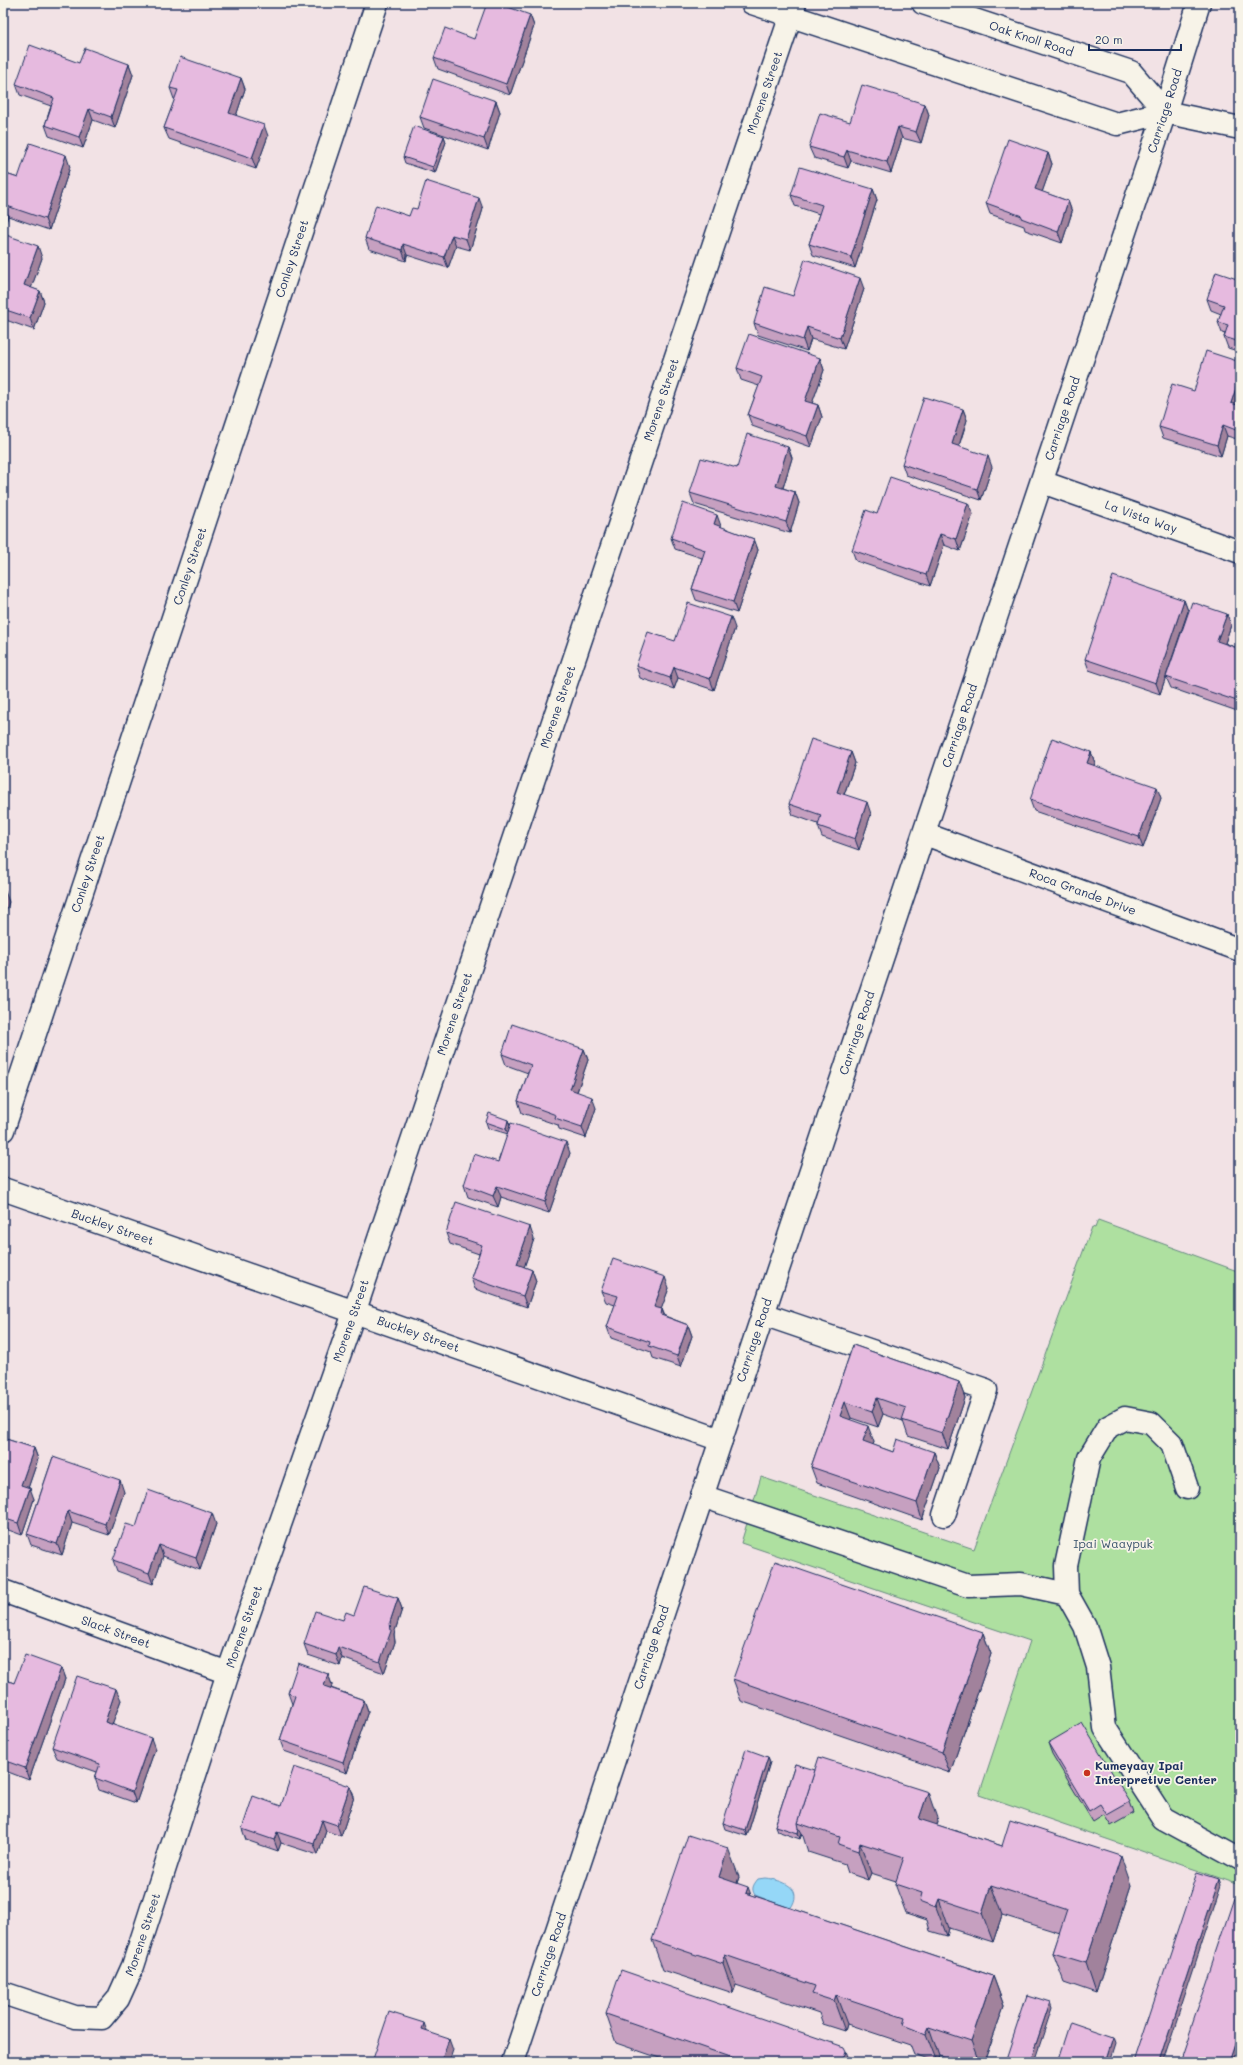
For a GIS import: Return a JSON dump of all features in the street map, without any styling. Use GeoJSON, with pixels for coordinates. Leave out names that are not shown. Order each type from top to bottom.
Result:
{"type":"FeatureCollection","features":[{"type":"Feature","properties":{"kind":"street","name":"Conley Street"},"geometry":{"type":"LineString","coordinates":[[3,1130],[377,3]]}},
{"type":"Feature","properties":{"kind":"street"},"geometry":{"type":"LineString","coordinates":[[752,3],[792,9],[1117,124],[1165,112],[1240,128]]}},
{"type":"Feature","properties":{"kind":"street","name":"Oak Knoll Road"},"geometry":{"type":"LineString","coordinates":[[923,3],[1131,72],[1165,112]]}},
{"type":"Feature","properties":{"kind":"street","name":"Carriage Road"},"geometry":{"type":"LineString","coordinates":[[513,2062],[925,834],[1165,112],[1199,3]]}},
{"type":"Feature","properties":{"kind":"street","name":"Morene Street"},"geometry":{"type":"LineString","coordinates":[[3,1992],[75,2018],[102,2018],[118,1999],[133,1966],[228,1673],[354,1312],[792,9]]}},
{"type":"Feature","properties":{"kind":"street","name":"La Vista Way"},"geometry":{"type":"LineString","coordinates":[[1042,482],[1240,552]]}},
{"type":"Feature","properties":{"kind":"street","name":"Roca Grande Drive"},"geometry":{"type":"LineString","coordinates":[[925,834],[1240,950]]}},
{"type":"Feature","properties":{"kind":"street","name":"Buckley Street"},"geometry":{"type":"LineString","coordinates":[[3,1189],[721,1440]]}},
{"type":"Feature","properties":{"kind":"street"},"geometry":{"type":"LineString","coordinates":[[763,1314],[986,1390],[944,1515]]}},
{"type":"Feature","properties":{"kind":"street"},"geometry":{"type":"LineString","coordinates":[[1187,1488],[1172,1444],[1151,1423],[1125,1418],[1108,1427],[1089,1458],[1066,1566],[1067,1594],[1085,1626],[1098,1667],[1104,1728],[1163,1818],[1240,1860]]}},
{"type":"Feature","properties":{"kind":"street"},"geometry":{"type":"LineString","coordinates":[[702,1496],[968,1586],[1021,1584],[1067,1594]]}},
{"type":"Feature","properties":{"kind":"street","name":"Slack Street"},"geometry":{"type":"LineString","coordinates":[[3,1591],[228,1673]]}},
{"type":"Feature","properties":{"kind":"green space","name":"Ipai Waaypuk"},"geometry":{"type":"Polygon","coordinates":[[[1098,1220],[1240,1272],[1240,1885],[979,1795],[1030,1641],[741,1543],[761,1477],[974,1549],[1092,1227],[1095,1228],[1098,1220]]]}},
{"type":"Feature","properties":{"kind":"water"},"geometry":{"type":"Polygon","coordinates":[[[765,1878],[779,1881],[790,1886],[795,1896],[794,1902],[790,1909],[755,1895],[753,1887],[755,1883],[758,1879],[765,1878]]]}},
{"type":"Feature","properties":{"kind":"building"},"geometry":{"type":"Polygon","coordinates":[[[487,3],[497,3],[530,15],[506,84],[434,58],[445,28],[474,39],[487,3]]]}},
{"type":"Feature","properties":{"kind":"building"},"geometry":{"type":"Polygon","coordinates":[[[30,45],[79,63],[85,48],[129,64],[111,117],[89,109],[79,137],[45,125],[54,98],[16,84],[30,45]]]}},
{"type":"Feature","properties":{"kind":"building"},"geometry":{"type":"Polygon","coordinates":[[[180,57],[241,78],[229,113],[264,125],[252,158],[164,128],[178,90],[170,88],[180,57]]]}},
{"type":"Feature","properties":{"kind":"building"},"geometry":{"type":"Polygon","coordinates":[[[433,79],[496,101],[484,139],[420,117],[433,79]]]}},
{"type":"Feature","properties":{"kind":"building"},"geometry":{"type":"Polygon","coordinates":[[[862,85],[925,104],[916,132],[898,127],[887,162],[847,150],[844,157],[809,147],[820,113],[850,122],[862,85]]]}},
{"type":"Feature","properties":{"kind":"building"},"geometry":{"type":"Polygon","coordinates":[[[414,126],[444,136],[433,167],[403,157],[414,126]]]}},
{"type":"Feature","properties":{"kind":"building"},"geometry":{"type":"Polygon","coordinates":[[[1008,139],[1048,153],[1035,189],[1068,201],[1058,232],[1021,218],[1022,216],[986,203],[1008,139]]]}},
{"type":"Feature","properties":{"kind":"building"},"geometry":{"type":"Polygon","coordinates":[[[30,143],[66,155],[45,219],[4,205],[3,208],[3,173],[18,178],[30,143]]]}},
{"type":"Feature","properties":{"kind":"building"},"geometry":{"type":"Polygon","coordinates":[[[800,167],[873,189],[851,257],[809,244],[822,205],[791,195],[800,167]]]}},
{"type":"Feature","properties":{"kind":"building"},"geometry":{"type":"Polygon","coordinates":[[[426,181],[479,198],[466,239],[452,235],[444,257],[403,244],[402,250],[365,238],[376,205],[409,216],[412,208],[417,209],[426,181]]]}},
{"type":"Feature","properties":{"kind":"building"},"geometry":{"type":"Polygon","coordinates":[[[3,234],[38,246],[24,285],[40,291],[30,318],[3,309],[3,234]]]}},
{"type":"Feature","properties":{"kind":"building"},"geometry":{"type":"Polygon","coordinates":[[[805,259],[860,278],[840,338],[807,327],[803,340],[754,323],[765,287],[793,296],[805,259]]]}},
{"type":"Feature","properties":{"kind":"building"},"geometry":{"type":"Polygon","coordinates":[[[1216,272],[1240,280],[1240,342],[1224,337],[1228,325],[1218,322],[1224,305],[1207,299],[1216,272]]]}},
{"type":"Feature","properties":{"kind":"building"},"geometry":{"type":"Polygon","coordinates":[[[749,334],[820,358],[805,401],[818,405],[807,436],[748,415],[762,377],[737,368],[749,334]]]}},
{"type":"Feature","properties":{"kind":"building"},"geometry":{"type":"Polygon","coordinates":[[[1206,351],[1240,362],[1240,376],[1231,403],[1240,406],[1240,419],[1236,430],[1223,425],[1217,445],[1159,427],[1172,384],[1194,391],[1206,351]]]}},
{"type":"Feature","properties":{"kind":"building"},"geometry":{"type":"Polygon","coordinates":[[[924,397],[963,409],[952,444],[988,456],[977,489],[902,464],[924,397]]]}},
{"type":"Feature","properties":{"kind":"building"},"geometry":{"type":"Polygon","coordinates":[[[747,434],[788,447],[776,486],[795,492],[786,522],[690,493],[701,458],[737,468],[747,434]]]}},
{"type":"Feature","properties":{"kind":"building"},"geometry":{"type":"Polygon","coordinates":[[[890,477],[968,503],[956,539],[940,534],[926,575],[852,550],[866,510],[877,514],[890,477]]]}},
{"type":"Feature","properties":{"kind":"building"},"geometry":{"type":"Polygon","coordinates":[[[683,503],[717,515],[714,524],[754,539],[733,602],[692,589],[705,550],[671,538],[683,503]]]}},
{"type":"Feature","properties":{"kind":"building"},"geometry":{"type":"Polygon","coordinates":[[[1113,576],[1184,600],[1156,683],[1085,659],[1113,576]]]}},
{"type":"Feature","properties":{"kind":"building"},"geometry":{"type":"Polygon","coordinates":[[[1192,602],[1227,614],[1217,641],[1240,649],[1240,691],[1237,701],[1166,677],[1192,602]]]}},
{"type":"Feature","properties":{"kind":"building"},"geometry":{"type":"Polygon","coordinates":[[[688,603],[731,617],[710,679],[674,667],[670,678],[636,666],[648,632],[675,641],[688,603]]]}},
{"type":"Feature","properties":{"kind":"building"},"geometry":{"type":"Polygon","coordinates":[[[1052,738],[1091,752],[1087,763],[1157,787],[1139,837],[1030,800],[1052,738]]]}},
{"type":"Feature","properties":{"kind":"building"},"geometry":{"type":"Polygon","coordinates":[[[811,739],[851,752],[837,792],[867,802],[855,839],[818,826],[821,815],[789,804],[811,739]]]}},
{"type":"Feature","properties":{"kind":"building"},"geometry":{"type":"Polygon","coordinates":[[[512,1024],[584,1049],[570,1089],[592,1097],[582,1127],[555,1118],[556,1115],[518,1101],[531,1065],[502,1054],[512,1024]]]}},
{"type":"Feature","properties":{"kind":"building"},"geometry":{"type":"Polygon","coordinates":[[[489,1113],[508,1120],[506,1129],[486,1122],[489,1113]]]}},
{"type":"Feature","properties":{"kind":"building"},"geometry":{"type":"Polygon","coordinates":[[[511,1123],[566,1142],[545,1202],[497,1186],[493,1196],[464,1185],[474,1154],[498,1162],[511,1123]]]}},
{"type":"Feature","properties":{"kind":"building"},"geometry":{"type":"Polygon","coordinates":[[[456,1202],[530,1227],[517,1264],[532,1270],[523,1296],[471,1278],[482,1245],[446,1233],[456,1202]]]}},
{"type":"Feature","properties":{"kind":"building"},"geometry":{"type":"Polygon","coordinates":[[[613,1259],[665,1277],[654,1307],[662,1309],[661,1315],[688,1325],[677,1356],[649,1346],[650,1342],[607,1327],[618,1296],[601,1291],[613,1259]]]}},
{"type":"Feature","properties":{"kind":"building"},"geometry":{"type":"Polygon","coordinates":[[[853,1345],[959,1382],[942,1433],[902,1420],[906,1408],[877,1398],[872,1411],[845,1402],[840,1416],[868,1426],[863,1441],[893,1452],[897,1439],[934,1452],[917,1503],[811,1467],[853,1345]]]}},
{"type":"Feature","properties":{"kind":"building"},"geometry":{"type":"Polygon","coordinates":[[[3,1438],[34,1448],[21,1485],[30,1488],[18,1523],[3,1518],[3,1438]]]}},
{"type":"Feature","properties":{"kind":"building"},"geometry":{"type":"Polygon","coordinates":[[[53,1457],[120,1480],[105,1524],[68,1511],[57,1544],[27,1534],[53,1457]]]}},
{"type":"Feature","properties":{"kind":"building"},"geometry":{"type":"Polygon","coordinates":[[[148,1490],[212,1513],[196,1558],[159,1545],[149,1573],[113,1560],[126,1524],[136,1527],[148,1490]]]}},
{"type":"Feature","properties":{"kind":"building"},"geometry":{"type":"Polygon","coordinates":[[[775,1561],[983,1633],[942,1752],[733,1679],[775,1561]]]}},
{"type":"Feature","properties":{"kind":"building"},"geometry":{"type":"Polygon","coordinates":[[[364,1587],[398,1598],[390,1622],[391,1631],[380,1662],[338,1647],[336,1655],[304,1644],[315,1611],[343,1620],[346,1612],[354,1615],[364,1587]]]}},
{"type":"Feature","properties":{"kind":"building"},"geometry":{"type":"Polygon","coordinates":[[[25,1655],[61,1668],[25,1768],[3,1760],[3,1679],[14,1683],[25,1655]]]}},
{"type":"Feature","properties":{"kind":"building"},"geometry":{"type":"Polygon","coordinates":[[[298,1663],[328,1674],[324,1686],[364,1700],[343,1762],[280,1740],[295,1696],[288,1693],[298,1663]]]}},
{"type":"Feature","properties":{"kind":"building"},"geometry":{"type":"Polygon","coordinates":[[[77,1676],[116,1689],[105,1722],[151,1738],[132,1792],[95,1778],[100,1764],[52,1747],[77,1676]]]}},
{"type":"Feature","properties":{"kind":"building","name":"Kumeyaay Ipai Interpretive Center"},"geometry":{"type":"Polygon","coordinates":[[[1082,1723],[1130,1802],[1107,1815],[1100,1804],[1089,1811],[1048,1743],[1082,1723]]]}},
{"type":"Feature","properties":{"kind":"building"},"geometry":{"type":"Polygon","coordinates":[[[746,1749],[768,1757],[745,1830],[723,1823],[746,1749]]]}},
{"type":"Feature","properties":{"kind":"building"},"geometry":{"type":"Polygon","coordinates":[[[819,1757],[928,1792],[919,1819],[1002,1846],[1010,1820],[1121,1856],[1086,1963],[1053,1953],[1067,1910],[991,1885],[982,1913],[939,1899],[936,1907],[920,1901],[922,1893],[895,1884],[904,1857],[860,1843],[858,1851],[838,1844],[840,1837],[798,1823],[819,1757]]]}},
{"type":"Feature","properties":{"kind":"building"},"geometry":{"type":"Polygon","coordinates":[[[795,1764],[815,1770],[798,1823],[798,1833],[775,1826],[795,1764]]]}},
{"type":"Feature","properties":{"kind":"building"},"geometry":{"type":"Polygon","coordinates":[[[294,1767],[350,1786],[337,1825],[322,1820],[314,1844],[277,1832],[274,1840],[242,1829],[253,1796],[281,1806],[294,1767]]]}},
{"type":"Feature","properties":{"kind":"building"},"geometry":{"type":"Polygon","coordinates":[[[688,1835],[728,1848],[719,1877],[748,1887],[746,1893],[993,1976],[971,2041],[929,2027],[926,2034],[903,2025],[905,2018],[836,1995],[834,2001],[812,1994],[815,1986],[725,1955],[723,1964],[652,1940],[688,1835]]]}},
{"type":"Feature","properties":{"kind":"building"},"geometry":{"type":"Polygon","coordinates":[[[1197,1872],[1219,1879],[1159,2062],[1134,2062],[1197,1872]]]}},
{"type":"Feature","properties":{"kind":"building"},"geometry":{"type":"Polygon","coordinates":[[[1235,1898],[1240,1899],[1240,2029],[1229,2062],[1180,2062],[1235,1898]]]}},
{"type":"Feature","properties":{"kind":"building"},"geometry":{"type":"Polygon","coordinates":[[[621,1970],[844,2047],[846,2051],[842,2062],[745,2062],[606,2014],[621,1970]]]}},
{"type":"Feature","properties":{"kind":"building"},"geometry":{"type":"Polygon","coordinates":[[[1027,1995],[1050,2002],[1030,2062],[1005,2062],[1027,1995]]]}},
{"type":"Feature","properties":{"kind":"building"},"geometry":{"type":"Polygon","coordinates":[[[389,2012],[424,2023],[422,2030],[449,2039],[441,2062],[418,2062],[412,2060],[411,2062],[372,2062],[389,2012]]]}},
{"type":"Feature","properties":{"kind":"building"},"geometry":{"type":"Polygon","coordinates":[[[1070,2022],[1114,2037],[1106,2062],[1057,2062],[1070,2022]]]}},
{"type":"Feature","properties":{"kind":"place","name":"Kumeyaay Ipai Interpretive Center"},"geometry":{"type":"Point","coordinates":[1087,1773]}}]}
